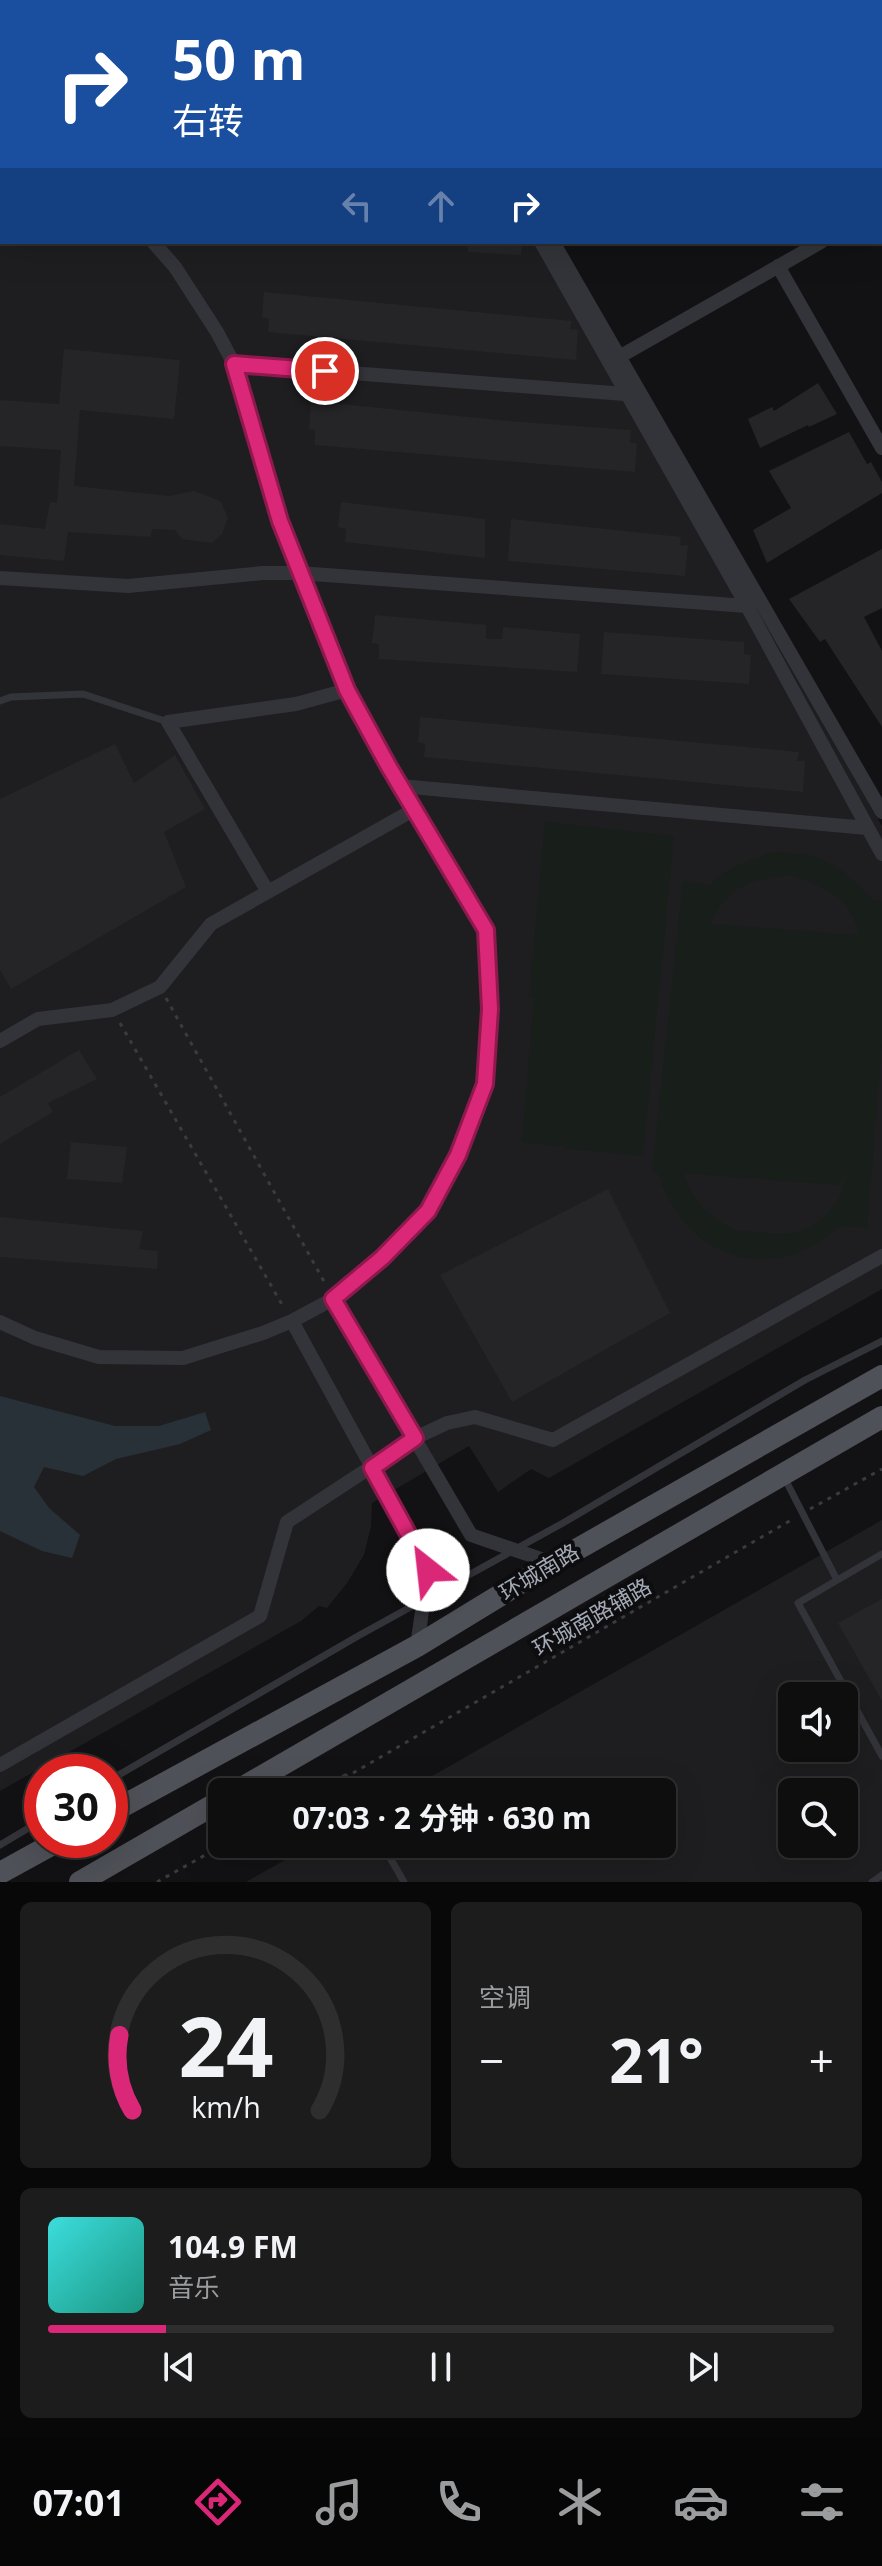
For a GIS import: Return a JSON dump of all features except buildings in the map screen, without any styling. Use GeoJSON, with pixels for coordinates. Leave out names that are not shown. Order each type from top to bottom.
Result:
{"type":"FeatureCollection","features":[{"type":"Feature","properties":{"kind":"main road","name":"环城南路"},"geometry":{"type":"LineString","coordinates":[[128,1803],[417,1646],[553,1563],[878,1375]]}},
{"type":"Feature","properties":{"kind":"main road","name":"环城南路"},"geometry":{"type":"LineString","coordinates":[[259,1778],[882,1417]]}},
{"type":"Feature","properties":{"kind":"main road"},"geometry":{"type":"LineString","coordinates":[[80,1882],[208,1808]]}},
{"type":"Feature","properties":{"kind":"main road"},"geometry":{"type":"LineString","coordinates":[[0,1873],[27,1858]]}},
{"type":"Feature","properties":{"kind":"street"},"geometry":{"type":"LineString","coordinates":[[0,1322],[35,1338],[99,1357],[183,1358],[292,1321],[333,1299],[382,1258],[428,1211],[458,1155],[485,1084],[490,1009],[486,930],[347,690],[280,521],[234,364],[175,267],[155,244]]}},
{"type":"Feature","properties":{"kind":"street"},"geometry":{"type":"LineString","coordinates":[[542,244],[747,606],[882,854]]}},
{"type":"Feature","properties":{"kind":"street"},"geometry":{"type":"LineString","coordinates":[[554,244],[882,812]]}},
{"type":"Feature","properties":{"kind":"street"},"geometry":{"type":"LineString","coordinates":[[619,357],[817,244]]}},
{"type":"Feature","properties":{"kind":"street"},"geometry":{"type":"LineString","coordinates":[[778,266],[882,448]]}},
{"type":"Feature","properties":{"kind":"street"},"geometry":{"type":"LineString","coordinates":[[234,364],[625,394]]}},
{"type":"Feature","properties":{"kind":"street"},"geometry":{"type":"LineString","coordinates":[[0,578],[128,586],[263,573],[299,573],[747,606]]}},
{"type":"Feature","properties":{"kind":"street"},"geometry":{"type":"LineString","coordinates":[[268,892],[168,722],[296,704],[347,690]]}},
{"type":"Feature","properties":{"kind":"street"},"geometry":{"type":"LineString","coordinates":[[400,786],[867,828]]}},
{"type":"Feature","properties":{"kind":"street"},"geometry":{"type":"LineString","coordinates":[[0,1041],[38,1019],[112,1010],[160,987],[211,924],[415,809]]}},
{"type":"Feature","properties":{"kind":"street"},"geometry":{"type":"LineString","coordinates":[[0,1765],[260,1616],[287,1522],[415,1438],[447,1423],[475,1417],[553,1440],[882,1256]]}},
{"type":"Feature","properties":{"kind":"street"},"geometry":{"type":"LineString","coordinates":[[333,1299],[471,1535],[553,1563]]}},
{"type":"Feature","properties":{"kind":"street"},"geometry":{"type":"LineString","coordinates":[[292,1321],[428,1570],[417,1646]]}},
{"type":"Feature","properties":{"kind":"lane"},"geometry":{"type":"LineString","coordinates":[[0,701],[11,697],[83,694],[168,722]]}},
{"type":"Feature","properties":{"kind":"lane"},"geometry":{"type":"LineString","coordinates":[[128,1770],[515,1550],[805,1380],[882,1341]]}},
{"type":"Feature","properties":{"kind":"lane"},"geometry":{"type":"LineString","coordinates":[[782,1475],[837,1580]]}},
{"type":"Feature","properties":{"kind":"lane"},"geometry":{"type":"LineString","coordinates":[[882,1554],[798,1603],[882,1756]]}},
{"type":"Feature","properties":{"kind":"lane"},"geometry":{"type":"LineString","coordinates":[[0,1845],[24,1831]]}},
{"type":"Feature","properties":{"kind":"lane"},"geometry":{"type":"LineString","coordinates":[[390,1858],[404,1882]]}},
{"type":"Feature","properties":{"kind":"lane"},"geometry":{"type":"LineString","coordinates":[[872,1882],[882,1875]]}},
{"type":"Feature","properties":{"kind":"path"},"geometry":{"type":"LineString","coordinates":[[160,987],[333,1299]]}},
{"type":"Feature","properties":{"kind":"path"},"geometry":{"type":"LineString","coordinates":[[112,1010],[292,1321]]}},
{"type":"Feature","properties":{"kind":"path","name":"环城南路辅路"},"geometry":{"type":"LineString","coordinates":[[345,1777],[882,1469]]}},
{"type":"Feature","properties":{"kind":"path"},"geometry":{"type":"LineString","coordinates":[[157,1882],[208,1854]]}},
{"type":"Feature","properties":{"kind":"shaded area"},"geometry":{"type":"Polygon","coordinates":[[[0,244],[551,244],[882,826],[882,1289],[549,1478],[531,1469],[498,1492],[469,1446],[372,1503],[371,1526],[364,1555],[327,1608],[319,1606],[301,1621],[66,1754],[24,1754],[24,1777],[0,1791],[0,244]]]}},
{"type":"Feature","properties":{"kind":"shaded area"},"geometry":{"type":"Polygon","coordinates":[[[545,822],[674,836],[643,1156],[604,1152],[604,1145],[603,1152],[564,1148],[565,1119],[562,1146],[522,1142],[534,998],[529,997],[545,822]]]}},
{"type":"Feature","properties":{"kind":"shaded area"},"geometry":{"type":"Polygon","coordinates":[[[774,852],[804,854],[828,863],[840,869],[871,899],[882,901],[882,1045],[867,1228],[839,1226],[813,1245],[787,1256],[760,1259],[734,1255],[709,1244],[688,1226],[671,1202],[658,1173],[652,1172],[683,881],[711,885],[731,868],[774,852]],[[789,875],[762,879],[741,887],[724,901],[710,924],[859,935],[849,911],[834,894],[789,875]],[[846,1170],[839,1185],[683,1173],[701,1205],[722,1223],[737,1230],[778,1234],[800,1231],[826,1215],[843,1189],[846,1170]]]}},
{"type":"Feature","properties":{"kind":"shaded area"},"geometry":{"type":"Polygon","coordinates":[[[0,1396],[115,1426],[159,1426],[205,1412],[211,1430],[180,1444],[116,1459],[83,1476],[44,1467],[34,1487],[49,1508],[80,1535],[72,1558],[42,1551],[0,1531],[0,1396]]]}},
{"type":"Feature","properties":{"kind":"shaded area"},"geometry":{"type":"Polygon","coordinates":[[[882,1520],[882,1882],[246,1882],[288,1858],[676,1858],[676,1778],[429,1778],[882,1520]]]}},
{"type":"Feature","properties":{"kind":"route"},"geometry":{"type":"LineString","coordinates":[[325,371],[234,364],[280,521],[347,690],[486,930],[490,1009],[485,1084],[458,1155],[428,1211],[382,1258],[333,1299],[415,1438],[372,1468],[428,1570]]}}]}
